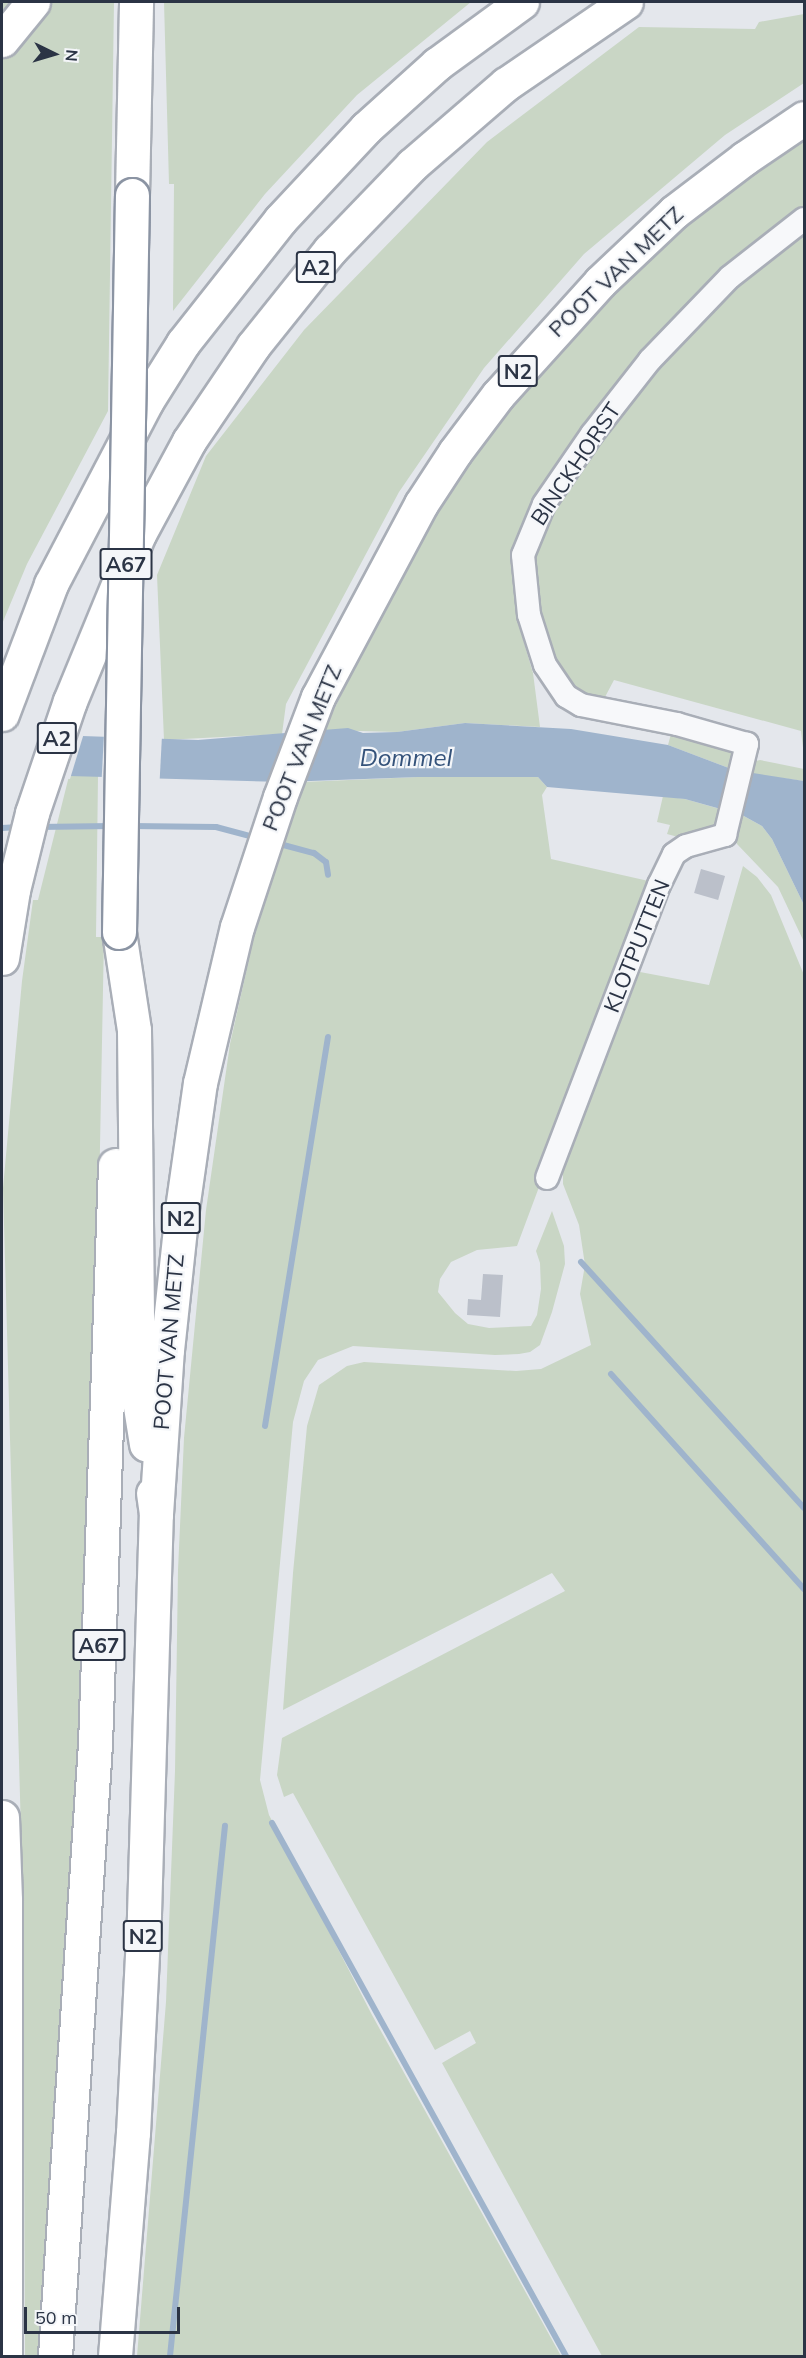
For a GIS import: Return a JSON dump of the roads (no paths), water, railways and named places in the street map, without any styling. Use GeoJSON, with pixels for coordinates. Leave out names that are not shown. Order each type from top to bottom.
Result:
{"type":"FeatureCollection","features":[{"type":"Feature","properties":{"kind":"highway"},"geometry":{"type":"LineString","coordinates":[[2,40],[33,2]]}},
{"type":"Feature","properties":{"kind":"highway","name":"A67"},"geometry":{"type":"LineString","coordinates":[[55,2356],[95,1744],[114,1200],[136,2]]}},
{"type":"Feature","properties":{"kind":"highway","name":"A2"},"geometry":{"type":"LineString","coordinates":[[2,714],[51,584],[147,402],[183,343],[280,220],[366,128],[437,64],[522,2]]}},
{"type":"Feature","properties":{"kind":"highway","name":"A2"},"geometry":{"type":"LineString","coordinates":[[2,958],[14,890],[32,813],[50,757],[115,592],[155,502],[189,441],[253,346],[330,250],[412,165],[506,84],[615,8]]}},
{"type":"Feature","properties":{"kind":"highway","name":"POOT VAN METZ"},"geometry":{"type":"LineString","coordinates":[[156,1514],[166,1360],[190,1148],[202,1071],[237,927],[280,797],[318,697],[421,504],[455,452],[498,395],[600,282],[674,212],[745,158],[804,118]]}},
{"type":"Feature","properties":{"kind":"highway","name":"N2"},"geometry":{"type":"LineString","coordinates":[[115,2356],[133,2133],[140,2006],[156,1514],[138,1394],[134,1030],[119,932]]}},
{"type":"Feature","properties":{"kind":"highway"},"geometry":{"type":"LineString","coordinates":[[2,1817],[5,1912],[5,2356]]}},
{"type":"Feature","properties":{"kind":"street","name":"BINCKHORST"},"geometry":{"type":"LineString","coordinates":[[746,751],[677,724],[581,705],[566,696],[545,665],[529,615],[523,555],[544,504],[592,434],[650,360],[730,277],[804,219]]}},
{"type":"Feature","properties":{"kind":"street","name":"KLOTPUTTEN"},"geometry":{"type":"LineString","coordinates":[[547,1178],[659,885],[674,854],[686,846],[725,835],[746,751]]}},
{"type":"Feature","properties":{"kind":"water","name":"Dommel"},"geometry":{"type":"Polygon","coordinates":[[[465,723],[571,729],[668,745],[734,770],[804,781],[804,905],[772,839],[762,826],[742,815],[685,799],[547,787],[538,777],[418,777],[284,782],[69,776],[82,736],[198,740],[348,728],[363,733],[397,732],[465,723]]]}},
{"type":"Feature","properties":{"kind":"waterway"},"geometry":{"type":"LineString","coordinates":[[38,827],[112,826]]}},
{"type":"Feature","properties":{"kind":"waterway"},"geometry":{"type":"LineString","coordinates":[[131,826],[216,827],[257,838]]}},
{"type":"Feature","properties":{"kind":"waterway"},"geometry":{"type":"LineString","coordinates":[[2,828],[19,827]]}},
{"type":"Feature","properties":{"kind":"waterway"},"geometry":{"type":"LineString","coordinates":[[276,843],[314,853],[326,862],[328,875]]}},
{"type":"Feature","properties":{"kind":"waterway"},"geometry":{"type":"LineString","coordinates":[[265,1426],[328,1037]]}},
{"type":"Feature","properties":{"kind":"waterway"},"geometry":{"type":"LineString","coordinates":[[581,1262],[804,1508]]}},
{"type":"Feature","properties":{"kind":"waterway"},"geometry":{"type":"LineString","coordinates":[[611,1374],[804,1589]]}},
{"type":"Feature","properties":{"kind":"waterway"},"geometry":{"type":"LineString","coordinates":[[272,1823],[566,2356]]}},
{"type":"Feature","properties":{"kind":"waterway"},"geometry":{"type":"LineString","coordinates":[[170,2356],[225,1826]]}}]}
